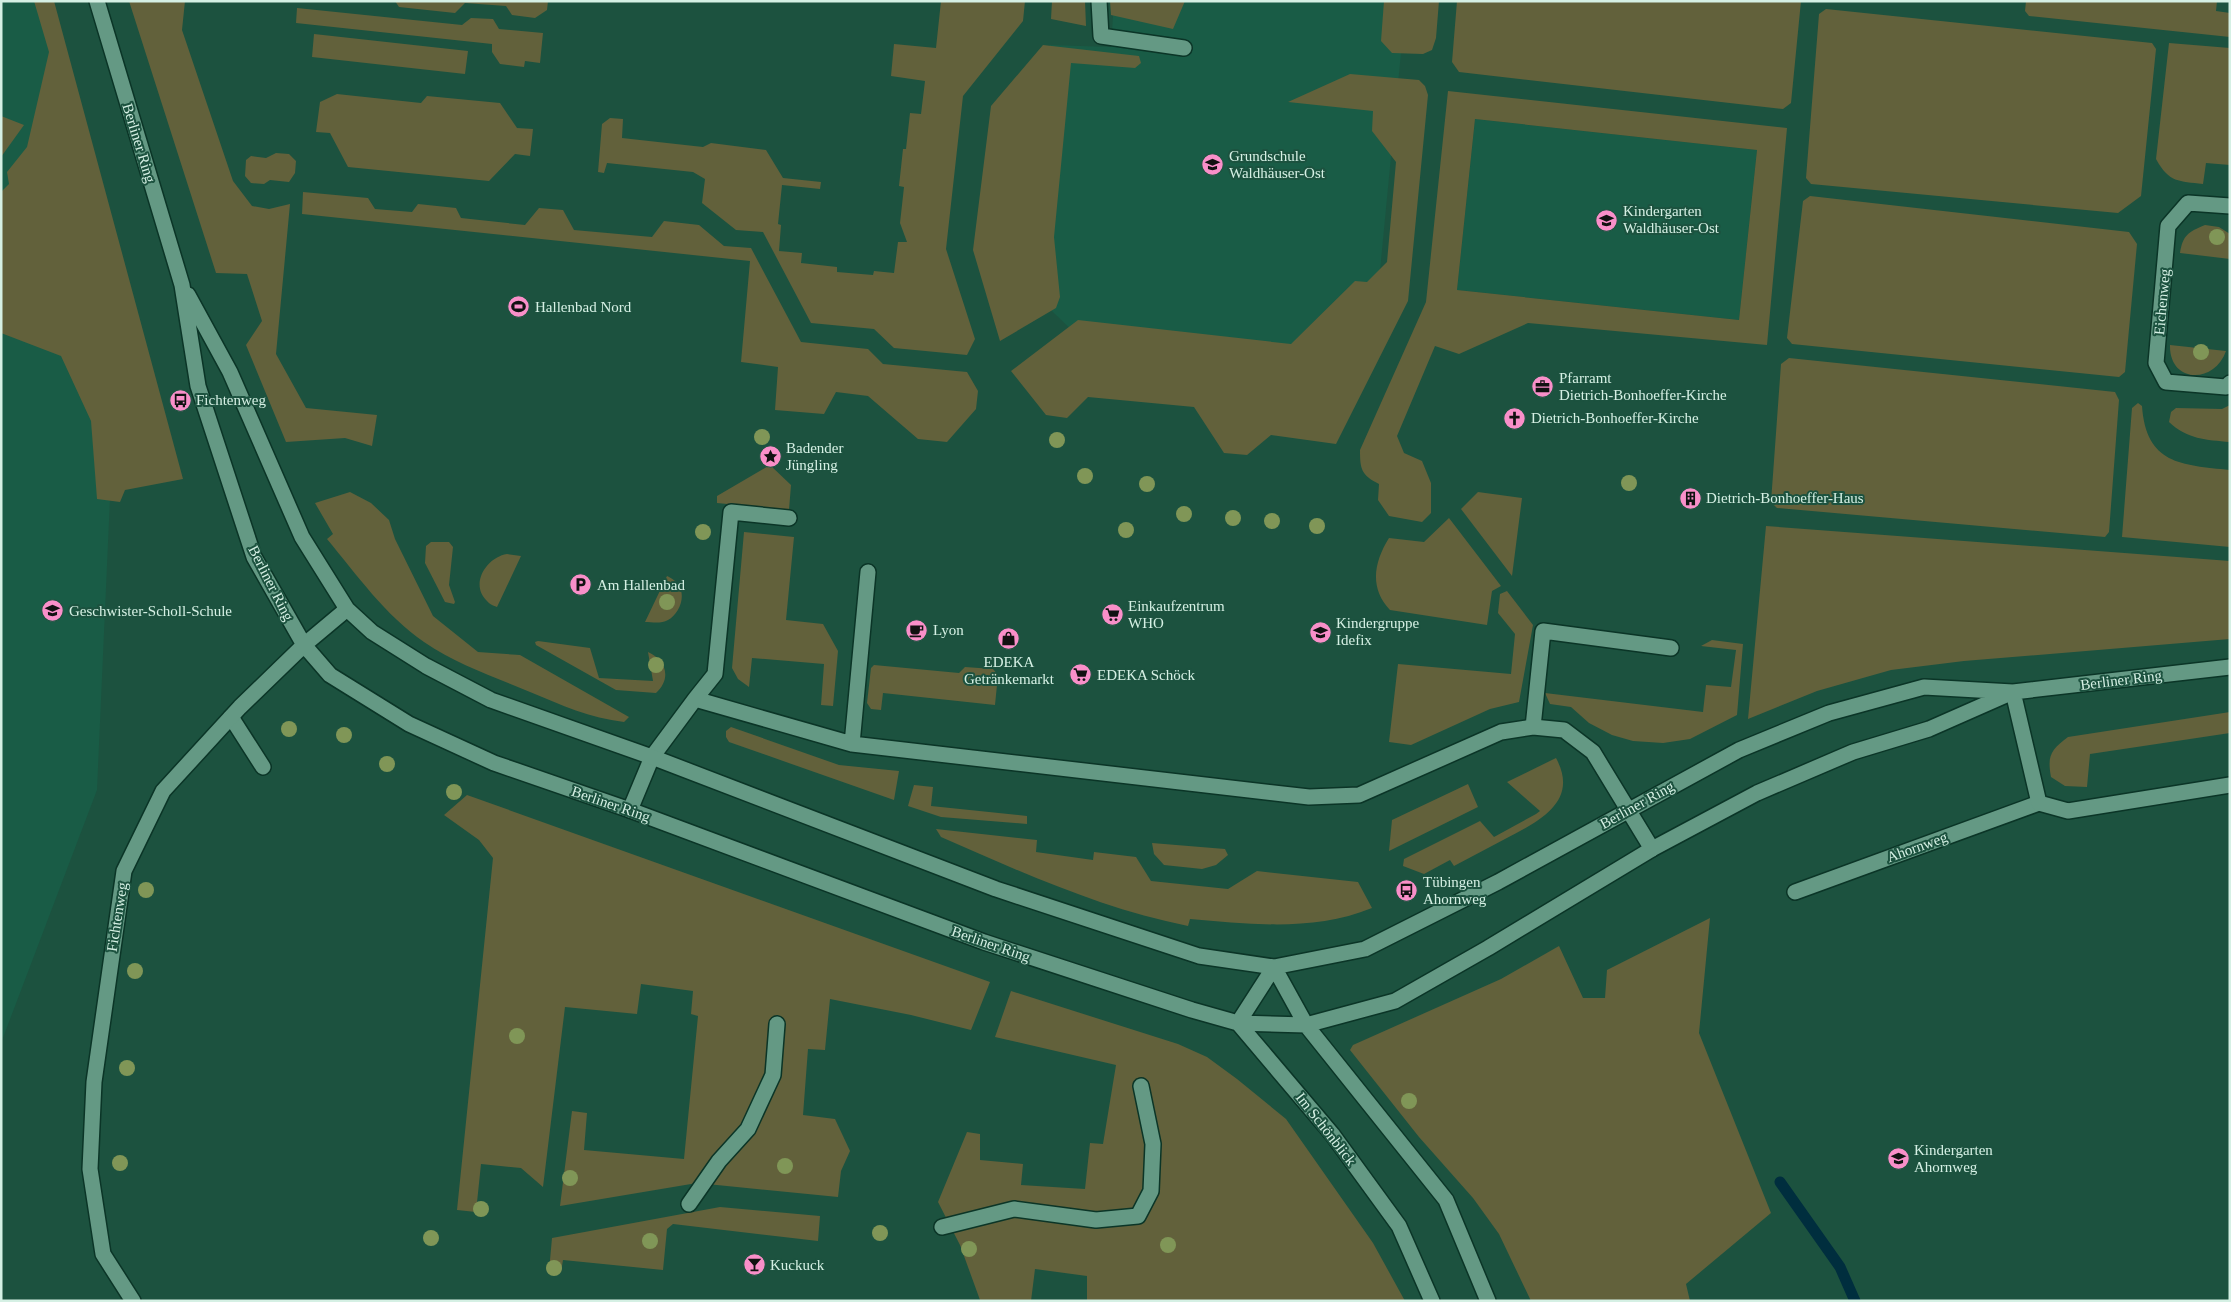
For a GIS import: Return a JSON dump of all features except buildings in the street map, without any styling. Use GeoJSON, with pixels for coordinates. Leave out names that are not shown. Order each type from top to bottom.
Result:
{"type":"FeatureCollection","features":[{"type":"Feature","properties":{"kind":"street","name":"Berliner Ring"},"geometry":{"type":"LineString","coordinates":[[97,1],[182,285],[198,386],[254,557],[304,645],[330,675],[409,724],[494,763],[630,810],[984,942],[1192,1010],[1238,1023],[1306,1025],[1395,1001],[1488,948],[1652,849],[1757,793],[1853,752],[1929,730],[2013,692]]}},
{"type":"Feature","properties":{"kind":"street"},"geometry":{"type":"LineString","coordinates":[[1099,1],[1101,36],[1184,48]]}},
{"type":"Feature","properties":{"kind":"street","name":"Eichenweg"},"geometry":{"type":"LineString","coordinates":[[2230,206],[2188,203],[2168,226],[2156,363],[2166,382],[2226,387],[2230,383]]}},
{"type":"Feature","properties":{"kind":"street","name":"Berliner Ring"},"geometry":{"type":"LineString","coordinates":[[182,285],[230,372],[302,537],[347,609],[372,632],[426,666],[491,700],[652,757],[1005,892],[1199,956],[1274,967],[1365,949],[1498,882],[1739,750],[1828,713],[1924,687],[2013,692],[2230,667]]}},
{"type":"Feature","properties":{"kind":"street"},"geometry":{"type":"LineString","coordinates":[[630,810],[652,757],[715,674],[731,512],[789,518]]}},
{"type":"Feature","properties":{"kind":"street"},"geometry":{"type":"LineString","coordinates":[[852,744],[868,572]]}},
{"type":"Feature","properties":{"kind":"street","name":"Fichtenweg"},"geometry":{"type":"LineString","coordinates":[[133,1301],[103,1254],[90,1169],[94,1082],[124,871],[163,791],[231,717],[304,645],[347,609]]}},
{"type":"Feature","properties":{"kind":"street"},"geometry":{"type":"LineString","coordinates":[[1533,727],[1543,631],[1671,648]]}},
{"type":"Feature","properties":{"kind":"street"},"geometry":{"type":"LineString","coordinates":[[2013,692],[2039,803],[2068,811],[2230,785]]}},
{"type":"Feature","properties":{"kind":"street"},"geometry":{"type":"LineString","coordinates":[[695,700],[852,744],[1309,797],[1359,795],[1500,732],[1533,727],[1564,730],[1593,752],[1652,849]]}},
{"type":"Feature","properties":{"kind":"street"},"geometry":{"type":"LineString","coordinates":[[231,717],[263,767]]}},
{"type":"Feature","properties":{"kind":"street","name":"Ahornweg"},"geometry":{"type":"LineString","coordinates":[[1795,892],[2039,803]]}},
{"type":"Feature","properties":{"kind":"street"},"geometry":{"type":"LineString","coordinates":[[1238,1023],[1274,967],[1306,1025],[1446,1200],[1488,1301]]}},
{"type":"Feature","properties":{"kind":"street","name":"Im Schönblick"},"geometry":{"type":"LineString","coordinates":[[1238,1023],[1332,1134],[1399,1226],[1432,1301]]}},
{"type":"Feature","properties":{"kind":"street"},"geometry":{"type":"LineString","coordinates":[[689,1204],[719,1161],[748,1129],[773,1075],[777,1024]]}},
{"type":"Feature","properties":{"kind":"street"},"geometry":{"type":"LineString","coordinates":[[942,1227],[1014,1209],[1096,1220],[1138,1216],[1151,1191],[1153,1144],[1141,1086]]}},
{"type":"Feature","properties":{"kind":"shaded area","name":"Geschwister-Scholl-Schule"},"geometry":{"type":"Polygon","coordinates":[[[1,1],[43,1],[113,431],[97,790],[1,1043],[1,1]]]}},
{"type":"Feature","properties":{"kind":"shaded area"},"geometry":{"type":"Polygon","coordinates":[[[34,1],[54,1],[183,479],[125,490],[120,502],[97,499],[91,421],[61,356],[1,333],[1,192],[9,184],[7,172],[27,147],[49,52],[34,1]]]}},
{"type":"Feature","properties":{"kind":"shaded area"},"geometry":{"type":"Polygon","coordinates":[[[129,1],[185,1],[182,30],[233,181],[252,206],[269,209],[290,204],[276,354],[306,408],[377,415],[372,446],[345,438],[286,442],[246,345],[262,321],[247,274],[216,273],[129,1]]]}},
{"type":"Feature","properties":{"kind":"shaded area"},"geometry":{"type":"Polygon","coordinates":[[[395,1],[548,1],[547,10],[535,18],[512,15],[506,6],[465,3],[455,13],[399,7],[395,1]]]}},
{"type":"Feature","properties":{"kind":"shaded area"},"geometry":{"type":"Polygon","coordinates":[[[941,1],[1025,1],[1023,21],[963,96],[946,249],[975,339],[967,355],[894,348],[874,329],[811,323],[763,232],[736,230],[702,203],[705,179],[693,172],[607,163],[604,173],[598,172],[602,124],[610,118],[623,119],[622,138],[703,147],[711,143],[766,150],[783,178],[821,182],[820,189],[782,185],[778,224],[781,225],[779,251],[802,253],[801,263],[837,267],[837,272],[873,275],[874,271],[894,273],[898,242],[907,242],[900,223],[904,187],[899,186],[903,149],[906,149],[910,113],[921,114],[925,81],[891,76],[894,44],[936,48],[941,1]]]}},
{"type":"Feature","properties":{"kind":"shaded area"},"geometry":{"type":"Polygon","coordinates":[[[1052,1],[1085,1],[1086,26],[1051,19],[1052,1]]]}},
{"type":"Feature","properties":{"kind":"shaded area"},"geometry":{"type":"Polygon","coordinates":[[[1110,1],[1185,1],[1173,29],[1111,15],[1110,1]]]}},
{"type":"Feature","properties":{"kind":"shaded area","name":"Grundschule Waldhäuser-Ost"},"geometry":{"type":"Polygon","coordinates":[[[1114,1],[1406,1],[1377,302],[1323,371],[1087,345],[1022,282],[1050,45],[1111,47],[1114,1]]]}},
{"type":"Feature","properties":{"kind":"shaded area"},"geometry":{"type":"Polygon","coordinates":[[[1384,1],[1439,1],[1436,38],[1432,50],[1423,54],[1392,53],[1381,41],[1384,1]]]}},
{"type":"Feature","properties":{"kind":"shaded area"},"geometry":{"type":"Polygon","coordinates":[[[1457,1],[1801,1],[1791,103],[1783,109],[1459,72],[1452,62],[1457,1]]]}},
{"type":"Feature","properties":{"kind":"shaded area"},"geometry":{"type":"Polygon","coordinates":[[[2026,1],[2217,1],[2216,11],[2230,13],[2230,37],[2029,16],[2025,11],[2026,1]]]}},
{"type":"Feature","properties":{"kind":"shaded area"},"geometry":{"type":"Polygon","coordinates":[[[297,8],[462,25],[471,18],[493,19],[499,29],[543,33],[540,63],[525,61],[524,67],[500,64],[492,52],[492,44],[296,23],[297,8]]]}},
{"type":"Feature","properties":{"kind":"shaded area"},"geometry":{"type":"Polygon","coordinates":[[[1826,9],[2152,43],[2156,49],[2141,196],[2118,213],[1811,184],[1806,178],[1819,14],[1826,9]]]}},
{"type":"Feature","properties":{"kind":"shaded area"},"geometry":{"type":"Polygon","coordinates":[[[314,34],[468,51],[465,74],[312,57],[314,34]]]}},
{"type":"Feature","properties":{"kind":"shaded area"},"geometry":{"type":"Polygon","coordinates":[[[2169,43],[2230,48],[2230,165],[2206,163],[2203,184],[2181,181],[2170,177],[2156,159],[2169,43]]]}},
{"type":"Feature","properties":{"kind":"shaded area"},"geometry":{"type":"Polygon","coordinates":[[[1043,45],[1139,56],[1141,63],[1135,68],[1071,63],[1054,237],[1060,297],[1056,308],[1000,341],[973,250],[991,106],[1043,45]]]}},
{"type":"Feature","properties":{"kind":"shaded area"},"geometry":{"type":"Polygon","coordinates":[[[1350,74],[1419,80],[1425,86],[1428,95],[1408,301],[1336,444],[1271,435],[1247,455],[1224,453],[1194,407],[1088,397],[1067,418],[1046,415],[1011,371],[1078,320],[1291,344],[1355,281],[1367,282],[1387,262],[1396,162],[1372,131],[1373,111],[1288,102],[1350,74]]]}},
{"type":"Feature","properties":{"kind":"shaded area"},"geometry":{"type":"Polygon","coordinates":[[[1448,91],[1787,128],[1767,345],[1528,323],[1459,354],[1435,346],[1397,436],[1404,453],[1422,461],[1431,483],[1431,513],[1422,522],[1389,516],[1378,500],[1379,484],[1368,478],[1361,467],[1360,450],[1426,302],[1448,91]],[[1475,119],[1457,290],[1739,320],[1757,150],[1475,119]]]}},
{"type":"Feature","properties":{"kind":"shaded area"},"geometry":{"type":"Polygon","coordinates":[[[337,94],[421,103],[427,96],[500,103],[517,128],[533,129],[530,156],[515,154],[489,181],[348,167],[330,133],[316,132],[320,102],[337,94]]]}},
{"type":"Feature","properties":{"kind":"shaded area"},"geometry":{"type":"Polygon","coordinates":[[[1,116],[24,125],[1,157],[1,116]]]}},
{"type":"Feature","properties":{"kind":"shaded area","name":"Kindergarten Waldhäuser-Ost"},"geometry":{"type":"Polygon","coordinates":[[[1475,119],[1757,150],[1739,320],[1457,290],[1475,119]]]}},
{"type":"Feature","properties":{"kind":"shaded area"},"geometry":{"type":"Polygon","coordinates":[[[276,153],[289,154],[296,161],[295,173],[289,182],[270,180],[264,184],[251,183],[245,176],[246,160],[251,156],[266,158],[276,153]]]}},
{"type":"Feature","properties":{"kind":"shaded area"},"geometry":{"type":"Polygon","coordinates":[[[303,192],[368,198],[375,209],[412,212],[418,204],[456,208],[461,218],[525,225],[539,208],[563,210],[574,230],[652,237],[664,221],[699,225],[724,246],[751,248],[801,342],[868,349],[883,364],[967,372],[978,391],[976,409],[947,442],[918,439],[868,396],[836,392],[824,414],[775,410],[778,367],[741,362],[750,261],[302,214],[303,192]]]}},
{"type":"Feature","properties":{"kind":"shaded area"},"geometry":{"type":"Polygon","coordinates":[[[1810,196],[2129,232],[2137,244],[2125,372],[2119,377],[1792,344],[1787,338],[1803,201],[1810,196]]]}},
{"type":"Feature","properties":{"kind":"shaded area"},"geometry":{"type":"Polygon","coordinates":[[[2205,225],[2219,227],[2230,234],[2230,259],[2180,253],[2187,235],[2205,225]]]}},
{"type":"Feature","properties":{"kind":"shaded area"},"geometry":{"type":"Polygon","coordinates":[[[2170,345],[2226,351],[2220,362],[2212,370],[2203,374],[2193,375],[2184,373],[2177,367],[2172,358],[2170,345]]]}},
{"type":"Feature","properties":{"kind":"shaded area"},"geometry":{"type":"Polygon","coordinates":[[[1789,358],[2115,392],[2119,400],[2109,532],[2105,537],[1777,508],[1771,502],[1781,364],[1789,358]]]}},
{"type":"Feature","properties":{"kind":"shaded area"},"geometry":{"type":"Polygon","coordinates":[[[2138,403],[2142,406],[2145,425],[2151,440],[2169,458],[2196,466],[2230,470],[2230,547],[2122,537],[2132,408],[2138,403]]]}},
{"type":"Feature","properties":{"kind":"shaded area"},"geometry":{"type":"Polygon","coordinates":[[[2230,405],[2230,442],[2197,438],[2176,428],[2169,422],[2171,412],[2176,408],[2222,409],[2230,405]]]}},
{"type":"Feature","properties":{"kind":"shaded area"},"geometry":{"type":"Polygon","coordinates":[[[770,465],[791,485],[789,510],[717,503],[717,496],[770,465]]]}},
{"type":"Feature","properties":{"kind":"shaded area"},"geometry":{"type":"Polygon","coordinates":[[[350,492],[371,503],[389,520],[395,539],[433,616],[478,652],[520,655],[629,717],[624,722],[611,720],[564,706],[462,664],[436,650],[410,631],[372,594],[327,539],[333,534],[315,503],[350,492]]]}},
{"type":"Feature","properties":{"kind":"shaded area"},"geometry":{"type":"Polygon","coordinates":[[[1478,492],[1522,498],[1512,576],[1461,509],[1478,492]]]}},
{"type":"Feature","properties":{"kind":"shaded area"},"geometry":{"type":"Polygon","coordinates":[[[1449,518],[1501,586],[1492,591],[1487,625],[1390,610],[1383,602],[1379,593],[1376,584],[1377,566],[1389,538],[1424,542],[1449,518]]]}},
{"type":"Feature","properties":{"kind":"shaded area"},"geometry":{"type":"Polygon","coordinates":[[[1766,526],[2230,561],[2230,639],[1964,661],[1891,670],[1817,691],[1748,719],[1766,526]]]}},
{"type":"Feature","properties":{"kind":"shaded area"},"geometry":{"type":"Polygon","coordinates":[[[744,532],[794,537],[786,620],[823,624],[838,651],[833,706],[821,705],[824,664],[752,658],[749,687],[738,679],[732,668],[744,532]]]}},
{"type":"Feature","properties":{"kind":"shaded area"},"geometry":{"type":"Polygon","coordinates":[[[431,542],[449,542],[453,547],[449,585],[454,604],[445,602],[425,563],[426,546],[431,542]]]}},
{"type":"Feature","properties":{"kind":"shaded area"},"geometry":{"type":"Polygon","coordinates":[[[507,554],[521,556],[497,607],[489,603],[482,594],[480,579],[487,566],[493,560],[507,554]]]}},
{"type":"Feature","properties":{"kind":"shaded area"},"geometry":{"type":"Polygon","coordinates":[[[667,576],[677,583],[681,590],[682,595],[678,610],[665,621],[645,622],[667,576]]]}},
{"type":"Feature","properties":{"kind":"shaded area"},"geometry":{"type":"Polygon","coordinates":[[[1507,591],[1533,625],[1519,702],[1490,709],[1411,745],[1389,742],[1398,664],[1511,674],[1515,634],[1498,613],[1500,594],[1507,591]]]}},
{"type":"Feature","properties":{"kind":"shaded area"},"geometry":{"type":"Polygon","coordinates":[[[1712,640],[1743,644],[1737,715],[1690,739],[1663,743],[1633,741],[1612,735],[1589,723],[1571,707],[1550,704],[1545,693],[1703,712],[1706,685],[1731,687],[1736,650],[1701,646],[1712,640]]]}},
{"type":"Feature","properties":{"kind":"shaded area"},"geometry":{"type":"Polygon","coordinates":[[[535,642],[590,648],[599,678],[653,681],[648,652],[654,655],[663,665],[665,670],[664,681],[656,693],[616,690],[536,645],[535,642]]]}},
{"type":"Feature","properties":{"kind":"shaded area"},"geometry":{"type":"Polygon","coordinates":[[[874,665],[959,673],[965,667],[993,669],[998,675],[995,705],[883,693],[881,710],[871,709],[867,703],[871,668],[874,665]]]}},
{"type":"Feature","properties":{"kind":"shaded area"},"geometry":{"type":"Polygon","coordinates":[[[2230,712],[2230,733],[2090,754],[2087,787],[2065,786],[2051,777],[2050,758],[2054,750],[2068,737],[2230,712]]]}},
{"type":"Feature","properties":{"kind":"shaded area"},"geometry":{"type":"Polygon","coordinates":[[[731,727],[839,765],[899,771],[894,800],[729,742],[726,737],[726,731],[731,727]]]}},
{"type":"Feature","properties":{"kind":"shaded area"},"geometry":{"type":"Polygon","coordinates":[[[1556,758],[1562,773],[1563,787],[1552,809],[1542,818],[1454,866],[1450,860],[1424,874],[1403,866],[1404,859],[1480,821],[1494,837],[1536,814],[1540,811],[1507,782],[1556,758]]]}},
{"type":"Feature","properties":{"kind":"shaded area"},"geometry":{"type":"Polygon","coordinates":[[[1468,784],[1478,807],[1389,851],[1392,820],[1468,784]]]}},
{"type":"Feature","properties":{"kind":"shaded area"},"geometry":{"type":"Polygon","coordinates":[[[914,785],[933,787],[931,806],[1027,816],[1027,824],[941,817],[908,806],[914,785]]]}},
{"type":"Feature","properties":{"kind":"shaded area"},"geometry":{"type":"Polygon","coordinates":[[[467,795],[990,982],[971,1030],[911,1015],[830,999],[825,1050],[808,1049],[803,1115],[835,1119],[850,1151],[841,1171],[838,1197],[697,1183],[560,1206],[572,1111],[587,1113],[584,1150],[684,1159],[698,1016],[691,1014],[693,991],[641,984],[637,1014],[565,1007],[543,1187],[521,1168],[481,1164],[476,1212],[457,1210],[493,858],[479,840],[444,815],[467,795]]]}},
{"type":"Feature","properties":{"kind":"shaded area"},"geometry":{"type":"Polygon","coordinates":[[[936,829],[1037,840],[1036,852],[1093,860],[1094,852],[1136,857],[1151,881],[1228,889],[1257,871],[1358,882],[1372,908],[1350,916],[1327,921],[1259,924],[1190,919],[1188,926],[1156,919],[1093,900],[941,837],[936,829]]]}},
{"type":"Feature","properties":{"kind":"shaded area"},"geometry":{"type":"Polygon","coordinates":[[[1152,843],[1225,849],[1228,855],[1216,865],[1202,869],[1164,865],[1154,854],[1152,843]]]}},
{"type":"Feature","properties":{"kind":"shaded area"},"geometry":{"type":"Polygon","coordinates":[[[1710,918],[1699,1033],[1771,1213],[1686,1284],[1690,1301],[1531,1301],[1499,1234],[1473,1198],[1419,1137],[1350,1050],[1353,1045],[1501,979],[1559,946],[1583,998],[1605,998],[1607,970],[1710,918]]]}},
{"type":"Feature","properties":{"kind":"shaded area"},"geometry":{"type":"Polygon","coordinates":[[[1011,991],[1178,1044],[1207,1057],[1237,1079],[1286,1119],[1373,1243],[1405,1301],[1087,1301],[1087,1276],[1035,1269],[1031,1301],[980,1300],[960,1245],[938,1202],[967,1132],[980,1134],[980,1160],[1023,1164],[1021,1185],[1085,1189],[1090,1143],[1103,1144],[1116,1065],[995,1037],[1011,991]]]}},
{"type":"Feature","properties":{"kind":"shaded area"},"geometry":{"type":"Polygon","coordinates":[[[720,1207],[820,1216],[818,1241],[673,1224],[667,1229],[663,1270],[563,1260],[561,1272],[549,1271],[552,1238],[720,1207]]]}},
{"type":"Feature","properties":{"kind":"waterway"},"geometry":{"type":"LineString","coordinates":[[1780,1182],[1840,1267],[1855,1301]]}},
{"type":"Feature","properties":{"kind":"place","name":"Grundschule Waldhäuser-Ost"},"geometry":{"type":"Point","coordinates":[1213,165]}},
{"type":"Feature","properties":{"kind":"place","name":"Kindergarten Waldhäuser-Ost"},"geometry":{"type":"Point","coordinates":[1607,220]}},
{"type":"Feature","properties":{"kind":"place","name":"Hallenbad Nord"},"geometry":{"type":"Point","coordinates":[519,307]}},
{"type":"Feature","properties":{"kind":"place","name":"Pfarramt Dietrich-Bonhoeffer-Kirche"},"geometry":{"type":"Point","coordinates":[1543,387]}},
{"type":"Feature","properties":{"kind":"place","name":"Fichtenweg"},"geometry":{"type":"Point","coordinates":[180,400]}},
{"type":"Feature","properties":{"kind":"place","name":"Dietrich-Bonhoeffer-Kirche"},"geometry":{"type":"Point","coordinates":[1515,418]}},
{"type":"Feature","properties":{"kind":"place","name":"Badender Jüngling"},"geometry":{"type":"Point","coordinates":[770,457]}},
{"type":"Feature","properties":{"kind":"place","name":"Dietrich-Bonhoeffer-Haus"},"geometry":{"type":"Point","coordinates":[1690,498]}},
{"type":"Feature","properties":{"kind":"place","name":"Am Hallenbad"},"geometry":{"type":"Point","coordinates":[581,585]}},
{"type":"Feature","properties":{"kind":"place","name":"Geschwister-Scholl-Schule"},"geometry":{"type":"Point","coordinates":[53,611]}},
{"type":"Feature","properties":{"kind":"place","name":"Einkaufzentrum WHO"},"geometry":{"type":"Point","coordinates":[1112,615]}},
{"type":"Feature","properties":{"kind":"place","name":"Lyon"},"geometry":{"type":"Point","coordinates":[917,630]}},
{"type":"Feature","properties":{"kind":"place","name":"Kindergruppe Idefix"},"geometry":{"type":"Point","coordinates":[1320,632]}},
{"type":"Feature","properties":{"kind":"place","name":"EDEKA Getränkemarkt"},"geometry":{"type":"Point","coordinates":[1009,639]}},
{"type":"Feature","properties":{"kind":"place","name":"EDEKA Schöck"},"geometry":{"type":"Point","coordinates":[1081,675]}},
{"type":"Feature","properties":{"kind":"place","name":"Tübingen Ahornweg"},"geometry":{"type":"Point","coordinates":[1407,891]}},
{"type":"Feature","properties":{"kind":"place","name":"Kindergarten Ahornweg"},"geometry":{"type":"Point","coordinates":[1898,1159]}},
{"type":"Feature","properties":{"kind":"place","name":"Kuckuck"},"geometry":{"type":"Point","coordinates":[754,1265]}}]}
